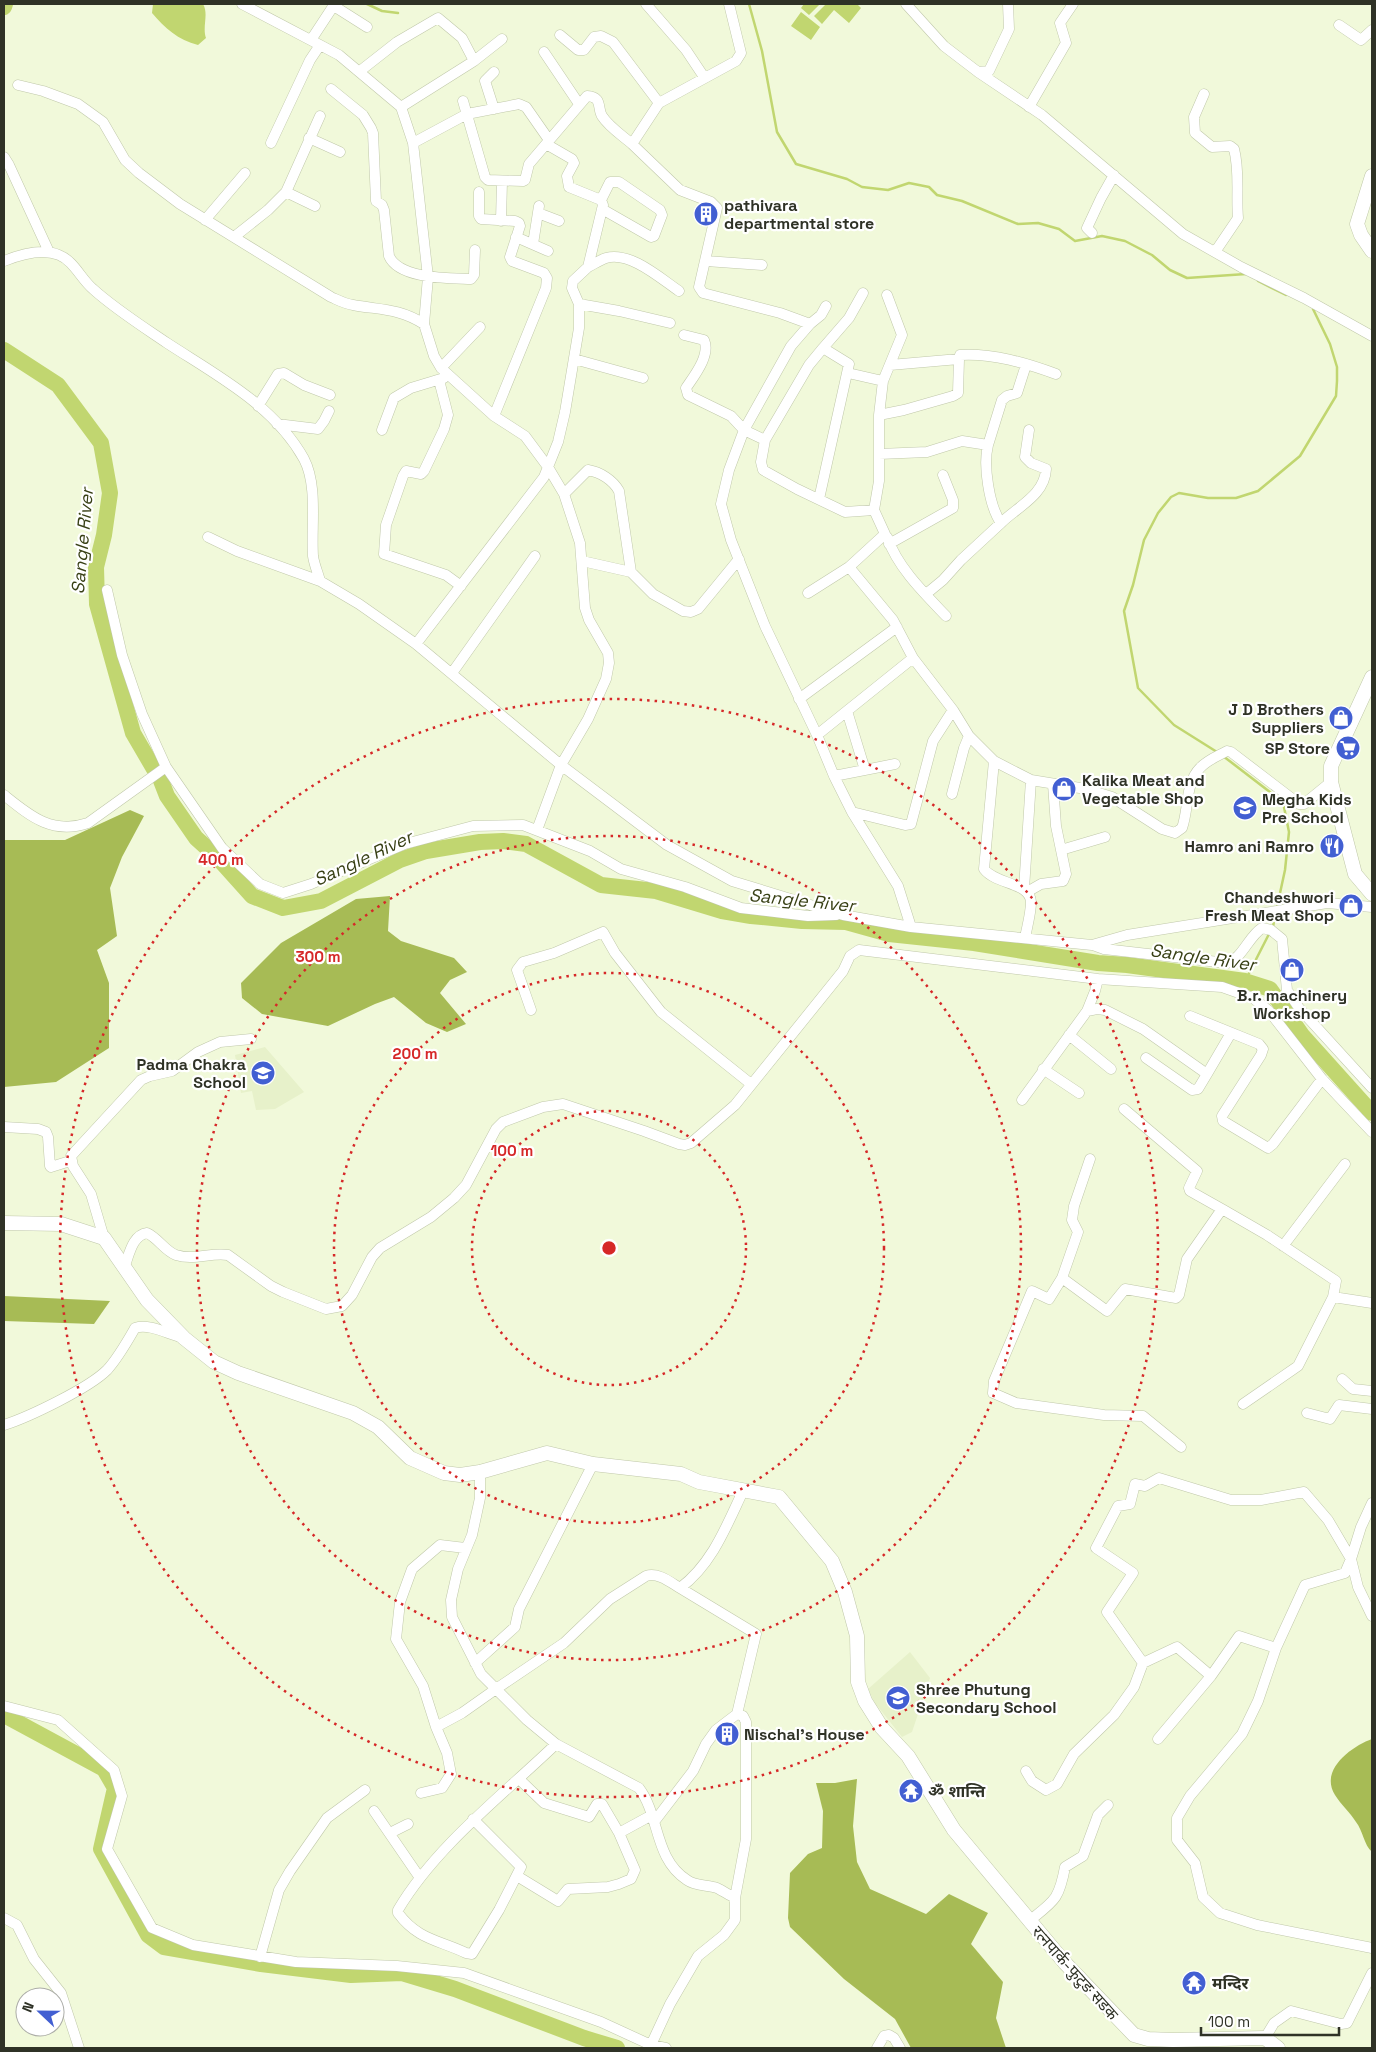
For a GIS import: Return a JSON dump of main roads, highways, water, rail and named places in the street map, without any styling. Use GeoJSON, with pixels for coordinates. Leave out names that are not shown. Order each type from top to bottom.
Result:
{"type":"FeatureCollection","features":[{"type":"Feature","properties":{"kind":"waterway"},"geometry":{"type":"LineString","coordinates":[[367,4],[382,11],[398,13]]}},
{"type":"Feature","properties":{"kind":"waterway"},"geometry":{"type":"LineString","coordinates":[[749,4],[762,51],[777,132],[796,164],[847,179],[862,187],[888,190],[909,183],[929,187],[937,195],[962,201],[1018,224],[1038,223],[1059,229],[1075,241],[1102,236],[1125,241],[1152,255],[1170,270],[1187,278],[1246,274]]}},
{"type":"Feature","properties":{"kind":"waterway"},"geometry":{"type":"LineString","coordinates":[[1258,281],[1286,295]]}},
{"type":"Feature","properties":{"kind":"waterway"},"geometry":{"type":"LineString","coordinates":[[1217,752],[1174,725],[1138,688],[1124,611],[1133,585],[1144,540],[1158,513],[1171,497],[1179,493],[1208,498],[1236,498],[1258,491],[1300,456],[1336,396],[1337,367],[1330,344],[1313,309]]}},
{"type":"Feature","properties":{"kind":"waterway","name":"Sangle River"},"geometry":{"type":"LineString","coordinates":[[4,350],[58,385],[101,443],[110,493],[104,535],[96,567],[97,604],[133,733],[154,769]]}},
{"type":"Feature","properties":{"kind":"waterway"},"geometry":{"type":"LineString","coordinates":[[1223,756],[1283,802],[1289,832],[1285,870],[1277,907]]}},
{"type":"Feature","properties":{"kind":"waterway","name":"Sangle River"},"geometry":{"type":"LineString","coordinates":[[160,778],[167,796],[196,838],[217,857],[252,896],[283,908],[321,901],[400,860],[426,851],[480,842],[503,841],[526,844],[601,885],[656,891],[722,911],[802,921],[846,922],[889,934],[974,943],[1098,963],[1127,965],[1245,981],[1270,989],[1302,1035],[1372,1113]]}},
{"type":"Feature","properties":{"kind":"waterway"},"geometry":{"type":"LineString","coordinates":[[1273,927],[1275,915]]}},
{"type":"Feature","properties":{"kind":"waterway"},"geometry":{"type":"LineString","coordinates":[[1245,981],[1270,932]]}},
{"type":"Feature","properties":{"kind":"waterway"},"geometry":{"type":"LineString","coordinates":[[4,1715],[104,1769],[115,1788],[101,1849],[148,1935],[164,1947],[261,1964],[351,1975],[402,1973],[455,1989],[584,2038],[617,2048]]}},
{"type":"Feature","properties":{"kind":"place","name":"pathivara departmental store"},"geometry":{"type":"Point","coordinates":[706,214]}},
{"type":"Feature","properties":{"kind":"place","name":"J D Brothers Suppliers"},"geometry":{"type":"Point","coordinates":[1341,718]}},
{"type":"Feature","properties":{"kind":"place","name":"SP Store"},"geometry":{"type":"Point","coordinates":[1348,748]}},
{"type":"Feature","properties":{"kind":"place","name":"Kalika Meat and Vegetable Shop"},"geometry":{"type":"Point","coordinates":[1064,789]}},
{"type":"Feature","properties":{"kind":"place","name":"Megha Kids Pre School"},"geometry":{"type":"Point","coordinates":[1245,808]}},
{"type":"Feature","properties":{"kind":"place","name":"Hamro ani Ramro"},"geometry":{"type":"Point","coordinates":[1332,846]}},
{"type":"Feature","properties":{"kind":"place","name":"Chandeshwori Fresh Meat Shop"},"geometry":{"type":"Point","coordinates":[1351,906]}},
{"type":"Feature","properties":{"kind":"place","name":"B.r. machinery Workshop"},"geometry":{"type":"Point","coordinates":[1292,970]}},
{"type":"Feature","properties":{"kind":"place","name":"Padma Chakra School"},"geometry":{"type":"Point","coordinates":[263,1073]}},
{"type":"Feature","properties":{"kind":"place","name":"Shree Phutung Secondary School"},"geometry":{"type":"Point","coordinates":[898,1698]}},
{"type":"Feature","properties":{"kind":"place","name":"Nischal's House"},"geometry":{"type":"Point","coordinates":[727,1734]}},
{"type":"Feature","properties":{"kind":"place","name":"ॐ शान्ति"},"geometry":{"type":"Point","coordinates":[911,1791]}},
{"type":"Feature","properties":{"kind":"place","name":"मन्दिर"},"geometry":{"type":"Point","coordinates":[1194,1983]}}]}
